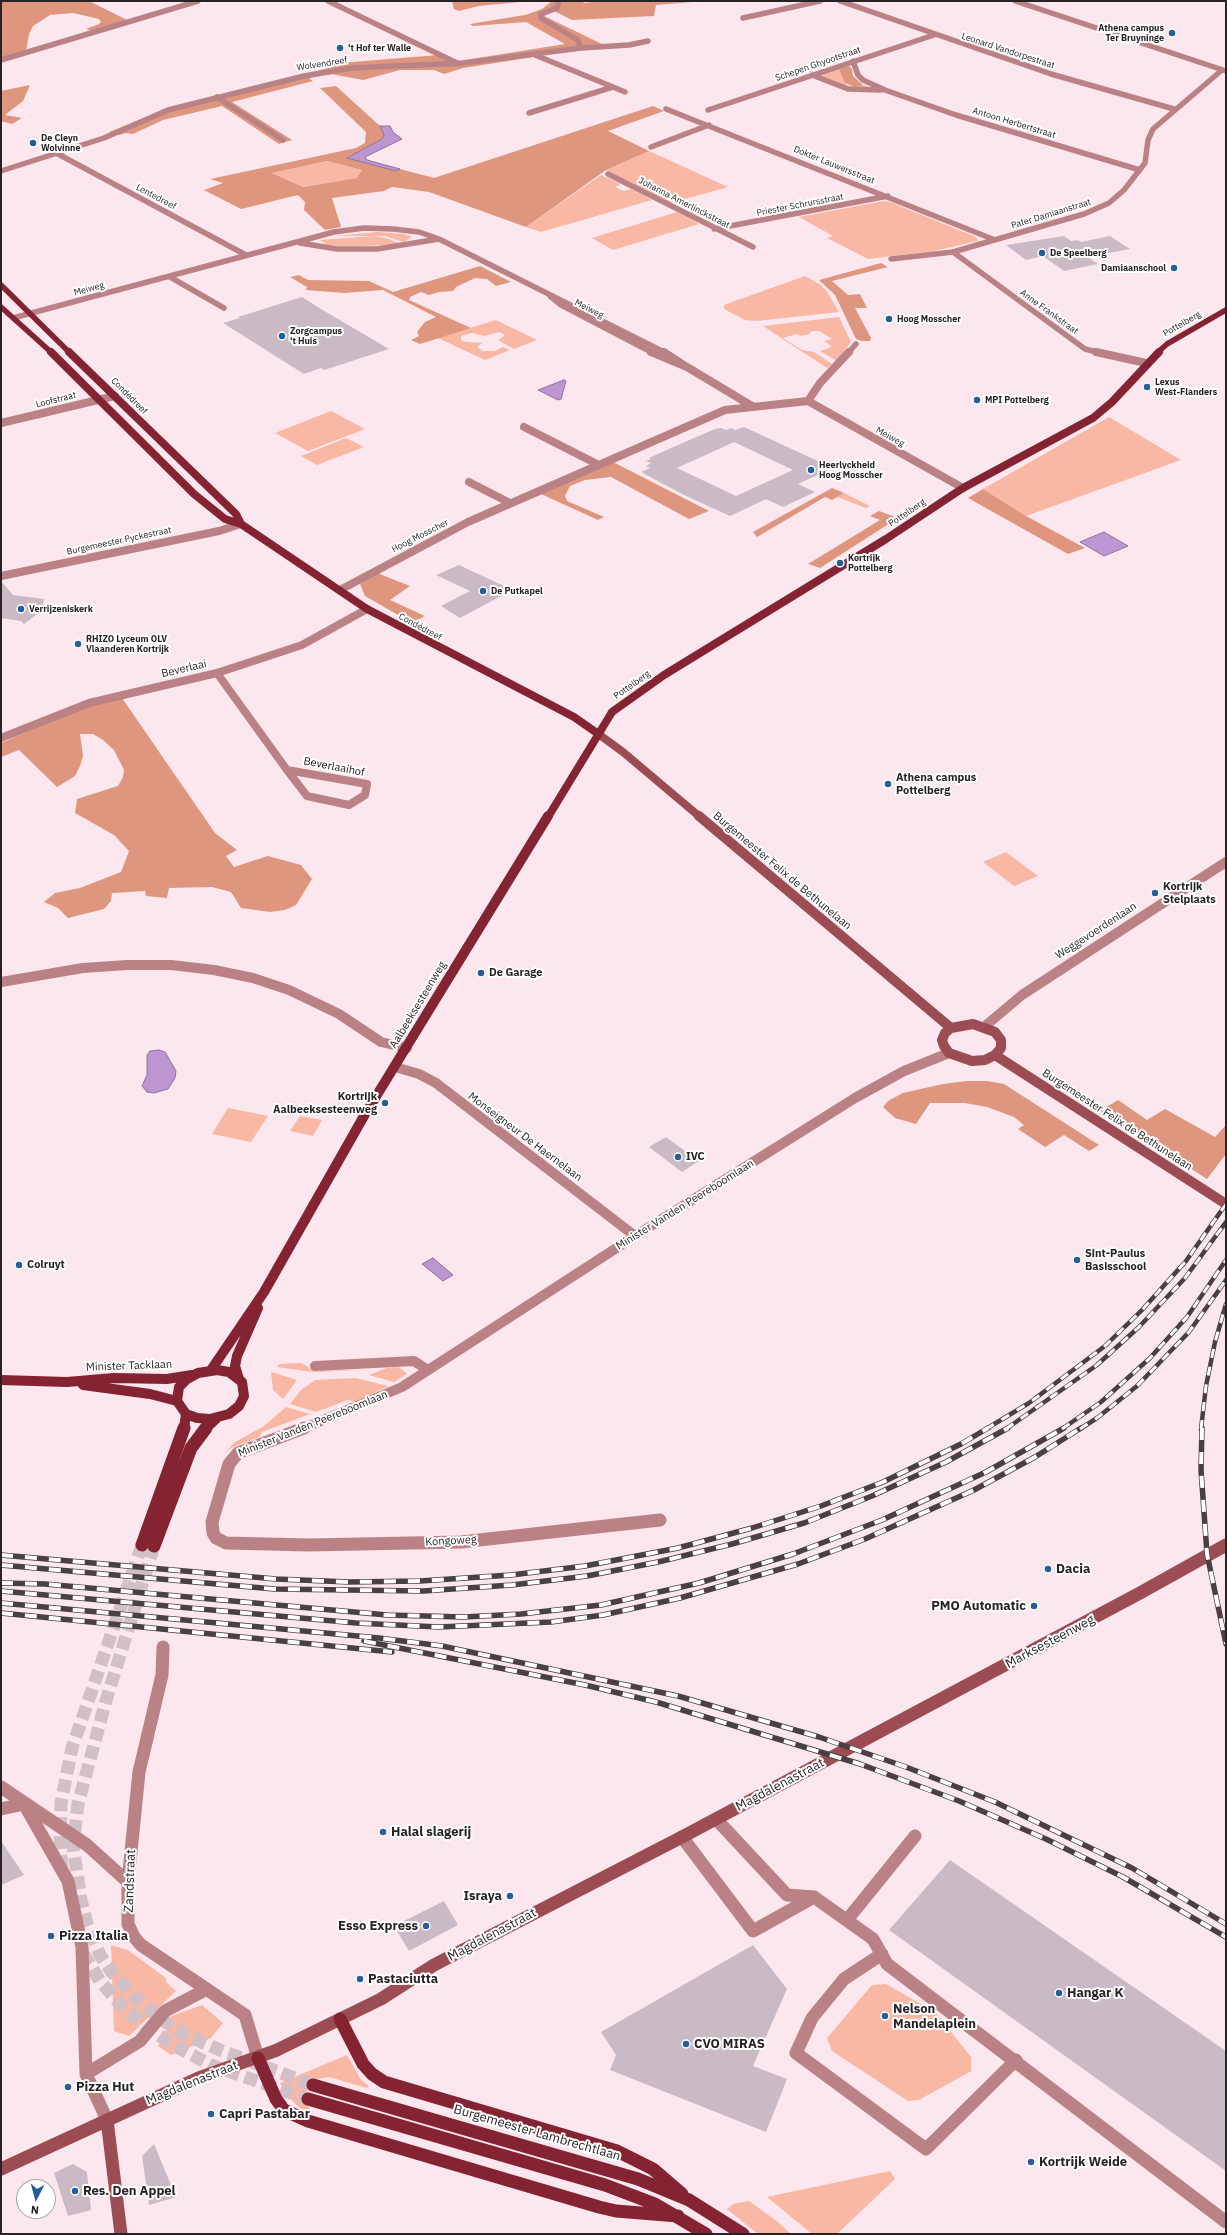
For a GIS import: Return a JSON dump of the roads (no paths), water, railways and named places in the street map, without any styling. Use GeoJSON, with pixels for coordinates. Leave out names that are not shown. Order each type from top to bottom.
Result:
{"type":"FeatureCollection","features":[{"type":"Feature","properties":{"kind":"main road","name":"Condédreef"},"geometry":{"type":"LineString","coordinates":[[1,285],[236,514],[241,524]]}},
{"type":"Feature","properties":{"kind":"main road","name":"Condédreef"},"geometry":{"type":"LineString","coordinates":[[1,307],[54,354],[97,399],[194,494],[224,518],[241,524],[367,609],[427,642],[574,717],[597,733]]}},
{"type":"Feature","properties":{"kind":"main road","name":"Pottelberg"},"geometry":{"type":"LineString","coordinates":[[597,733],[612,712],[664,675],[886,539],[963,488],[1093,418],[1112,402],[1146,363],[1167,344],[1226,310]]}},
{"type":"Feature","properties":{"kind":"main road","name":"Aalbeeksesteenweg"},"geometry":{"type":"LineString","coordinates":[[211,1370],[264,1292],[364,1116],[407,1048],[597,733]]}},
{"type":"Feature","properties":{"kind":"main road","name":"Aalbeeksesteenweg"},"geometry":{"type":"LineString","coordinates":[[239,1378],[235,1366],[237,1356],[264,1292]]}},
{"type":"Feature","properties":{"kind":"main road"},"geometry":{"type":"LineString","coordinates":[[211,1370],[229,1372],[239,1378],[244,1392],[242,1401],[229,1414],[217,1418],[197,1418],[186,1414],[177,1402],[179,1387],[192,1375],[211,1370]]}},
{"type":"Feature","properties":{"kind":"main road","name":"Minister Tacklaan"},"geometry":{"type":"LineString","coordinates":[[67,1382],[114,1378],[167,1379],[192,1375]]}},
{"type":"Feature","properties":{"kind":"main road","name":"Minister Tacklaan"},"geometry":{"type":"LineString","coordinates":[[1,1380],[67,1382],[150,1394],[177,1402]]}},
{"type":"Feature","properties":{"kind":"main road"},"geometry":{"type":"LineString","coordinates":[[142,1545],[182,1436],[186,1414]]}},
{"type":"Feature","properties":{"kind":"main road"},"geometry":{"type":"LineString","coordinates":[[154,1546],[191,1448],[201,1432],[217,1418]]}},
{"type":"Feature","properties":{"kind":"main road"},"geometry":{"type":"LineString","coordinates":[[340,2019],[363,2064],[372,2074],[384,2082],[618,2151],[653,2169],[694,2203]]}},
{"type":"Feature","properties":{"kind":"main road"},"geometry":{"type":"LineString","coordinates":[[258,2058],[276,2099],[284,2110],[301,2119],[599,2207],[616,2211],[680,2218]]}},
{"type":"Feature","properties":{"kind":"main road","name":"Burgemeester Lambrechtlaan"},"geometry":{"type":"LineString","coordinates":[[313,2085],[638,2179],[694,2203],[743,2234]]}},
{"type":"Feature","properties":{"kind":"main road"},"geometry":{"type":"LineString","coordinates":[[308,2099],[605,2185],[655,2204],[704,2233]]}},
{"type":"Feature","properties":{"kind":"street"},"geometry":{"type":"LineString","coordinates":[[1,60],[198,1]]}},
{"type":"Feature","properties":{"kind":"street"},"geometry":{"type":"LineString","coordinates":[[328,1],[456,63]]}},
{"type":"Feature","properties":{"kind":"street"},"geometry":{"type":"LineString","coordinates":[[559,1],[558,8],[541,14],[541,18],[578,40],[581,48]]}},
{"type":"Feature","properties":{"kind":"street"},"geometry":{"type":"LineString","coordinates":[[743,18],[820,1]]}},
{"type":"Feature","properties":{"kind":"street","name":"Leonard Vandorpestraat"},"geometry":{"type":"LineString","coordinates":[[840,1],[934,35],[1051,74],[1174,108]]}},
{"type":"Feature","properties":{"kind":"street"},"geometry":{"type":"LineString","coordinates":[[1015,1],[1224,70]]}},
{"type":"Feature","properties":{"kind":"street","name":"Schepen Ghyootstraat"},"geometry":{"type":"LineString","coordinates":[[708,110],[934,35]]}},
{"type":"Feature","properties":{"kind":"street","name":"Wolvendreef"},"geometry":{"type":"LineString","coordinates":[[1,171],[58,154],[104,138],[168,110],[271,83],[333,71],[456,63],[581,48],[629,45],[648,41]]}},
{"type":"Feature","properties":{"kind":"street","name":"Wolvendreef"},"geometry":{"type":"LineString","coordinates":[[534,54],[625,92]]}},
{"type":"Feature","properties":{"kind":"street","name":"Antoon Herbertstraat"},"geometry":{"type":"LineString","coordinates":[[853,61],[858,75],[863,80],[884,90],[949,112],[1140,170]]}},
{"type":"Feature","properties":{"kind":"street","name":"Pater Damiaanstraat"},"geometry":{"type":"LineString","coordinates":[[891,259],[953,252],[1099,208],[1117,197],[1145,163],[1148,140],[1153,129],[1174,108],[1224,70]]}},
{"type":"Feature","properties":{"kind":"street","name":"Antoon Herbertstraat"},"geometry":{"type":"LineString","coordinates":[[812,75],[848,89],[884,90]]}},
{"type":"Feature","properties":{"kind":"street"},"geometry":{"type":"LineString","coordinates":[[529,113],[613,87]]}},
{"type":"Feature","properties":{"kind":"street"},"geometry":{"type":"LineString","coordinates":[[217,97],[283,140]]}},
{"type":"Feature","properties":{"kind":"street","name":"Dokter Lauwersstraat"},"geometry":{"type":"LineString","coordinates":[[666,108],[995,240]]}},
{"type":"Feature","properties":{"kind":"street"},"geometry":{"type":"LineString","coordinates":[[652,148],[709,125]]}},
{"type":"Feature","properties":{"kind":"street","name":"Lentedreef"},"geometry":{"type":"LineString","coordinates":[[58,154],[246,255]]}},
{"type":"Feature","properties":{"kind":"street","name":"Johanna Amerlinckstraat"},"geometry":{"type":"LineString","coordinates":[[608,174],[714,229],[754,247]]}},
{"type":"Feature","properties":{"kind":"street","name":"Priester Schrursstraat"},"geometry":{"type":"LineString","coordinates":[[714,229],[888,196]]}},
{"type":"Feature","properties":{"kind":"street","name":"Meiweg"},"geometry":{"type":"LineString","coordinates":[[13,318],[334,232],[370,228],[404,230],[439,239],[550,296],[561,305],[658,355],[687,368],[752,406]]}},
{"type":"Feature","properties":{"kind":"street","name":"Meiweg"},"geometry":{"type":"LineString","coordinates":[[297,242],[337,248],[361,249],[401,246],[439,239]]}},
{"type":"Feature","properties":{"kind":"street","name":"Anne Frankstraat"},"geometry":{"type":"LineString","coordinates":[[953,252],[1085,349],[1146,363]]}},
{"type":"Feature","properties":{"kind":"street"},"geometry":{"type":"LineString","coordinates":[[170,277],[224,308]]}},
{"type":"Feature","properties":{"kind":"street"},"geometry":{"type":"LineString","coordinates":[[808,401],[820,383],[856,344]]}},
{"type":"Feature","properties":{"kind":"street","name":"Loofstraat"},"geometry":{"type":"LineString","coordinates":[[1,423],[97,399],[115,396]]}},
{"type":"Feature","properties":{"kind":"street","name":"Meiweg"},"geometry":{"type":"LineString","coordinates":[[808,401],[963,488]]}},
{"type":"Feature","properties":{"kind":"street","name":"Hoog Mosscher"},"geometry":{"type":"LineString","coordinates":[[340,590],[468,522],[597,464],[726,410],[808,401]]}},
{"type":"Feature","properties":{"kind":"street"},"geometry":{"type":"LineString","coordinates":[[524,427],[597,464]]}},
{"type":"Feature","properties":{"kind":"street"},"geometry":{"type":"LineString","coordinates":[[469,482],[510,503]]}},
{"type":"Feature","properties":{"kind":"street","name":"Burgemeester Pyckestraat"},"geometry":{"type":"LineString","coordinates":[[1,576],[219,531],[241,524]]}},
{"type":"Feature","properties":{"kind":"street","name":"Beverlaai"},"geometry":{"type":"LineString","coordinates":[[1,738],[89,703],[217,673],[302,645],[367,609]]}},
{"type":"Feature","properties":{"kind":"street","name":"Beverlaaihof"},"geometry":{"type":"LineString","coordinates":[[217,673],[287,770],[307,796],[349,806],[365,795],[367,784],[287,770]]}},
{"type":"Feature","properties":{"kind":"street","name":"Burgemeester Felix de Bethunelaan"},"geometry":{"type":"LineString","coordinates":[[597,733],[623,752],[951,1028]]}},
{"type":"Feature","properties":{"kind":"street","name":"Weggevoerdenlaan"},"geometry":{"type":"LineString","coordinates":[[984,1026],[1022,995],[1226,862]]}},
{"type":"Feature","properties":{"kind":"street"},"geometry":{"type":"LineString","coordinates":[[1,982],[83,968],[127,965],[170,965],[214,970],[253,978],[289,990],[334,1011],[381,1042],[407,1048]]}},
{"type":"Feature","properties":{"kind":"street"},"geometry":{"type":"LineString","coordinates":[[973,1024],[984,1026],[994,1032],[1000,1040],[1001,1048],[995,1055],[985,1060],[972,1061],[960,1058],[949,1053],[944,1046],[942,1040],[945,1033],[951,1028],[973,1024]]}},
{"type":"Feature","properties":{"kind":"street","name":"Minister Vanden Peereboomlaan"},"geometry":{"type":"LineString","coordinates":[[241,1545],[220,1541],[213,1533],[212,1528],[213,1517],[229,1464],[234,1456],[242,1451],[374,1400],[402,1387],[635,1236],[855,1098],[904,1071],[949,1053]]}},
{"type":"Feature","properties":{"kind":"street","name":"Burgemeester Felix de Bethunelaan"},"geometry":{"type":"LineString","coordinates":[[995,1055],[1226,1204]]}},
{"type":"Feature","properties":{"kind":"street","name":"Monseigneur De Haernelaan"},"geometry":{"type":"LineString","coordinates":[[395,1067],[419,1074],[436,1083],[635,1236]]}},
{"type":"Feature","properties":{"kind":"street"},"geometry":{"type":"LineString","coordinates":[[315,1366],[414,1361],[428,1370]]}},
{"type":"Feature","properties":{"kind":"street","name":"Kongoweg"},"geometry":{"type":"LineString","coordinates":[[241,1545],[461,1542],[660,1520]]}},
{"type":"Feature","properties":{"kind":"street","name":"Marksesteenweg"},"geometry":{"type":"LineString","coordinates":[[872,1736],[1140,1593],[1226,1545]]}},
{"type":"Feature","properties":{"kind":"street","name":"Zandstraat"},"geometry":{"type":"LineString","coordinates":[[163,1647],[162,1675],[139,1772],[128,1882],[128,1924],[134,1937],[141,1945],[245,2015],[258,2058]]}},
{"type":"Feature","properties":{"kind":"street","name":"Magdalenastraat"},"geometry":{"type":"LineString","coordinates":[[1,2169],[207,2074],[258,2058],[340,2019],[394,1992],[434,1965],[682,1837],[872,1736]]}},
{"type":"Feature","properties":{"kind":"street"},"geometry":{"type":"LineString","coordinates":[[1,1787],[87,1846],[128,1882]]}},
{"type":"Feature","properties":{"kind":"street"},"geometry":{"type":"LineString","coordinates":[[1,1809],[24,1804]]}},
{"type":"Feature","properties":{"kind":"street"},"geometry":{"type":"LineString","coordinates":[[24,1804],[68,1881],[82,1947],[82,1996],[86,2074],[107,2120],[121,2234]]}},
{"type":"Feature","properties":{"kind":"street"},"geometry":{"type":"LineString","coordinates":[[716,1819],[787,1895],[814,1897],[873,1939],[888,1964],[1016,2060],[1226,2222]]}},
{"type":"Feature","properties":{"kind":"street"},"geometry":{"type":"LineString","coordinates":[[847,1920],[915,1836]]}},
{"type":"Feature","properties":{"kind":"street"},"geometry":{"type":"LineString","coordinates":[[682,1837],[753,1931],[814,1897]]}},
{"type":"Feature","properties":{"kind":"street"},"geometry":{"type":"LineString","coordinates":[[882,1954],[844,1979],[812,2018],[796,2054],[926,2148],[1016,2060]]}},
{"type":"Feature","properties":{"kind":"street"},"geometry":{"type":"LineString","coordinates":[[86,2074],[140,2041],[165,2011],[207,1990]]}},
{"type":"Feature","properties":{"kind":"tunnel"},"geometry":{"type":"LineString","coordinates":[[62,1868],[60,1848],[61,1803],[72,1748],[142,1545]]}},
{"type":"Feature","properties":{"kind":"tunnel"},"geometry":{"type":"LineString","coordinates":[[154,1546],[105,1704],[78,1804],[73,1846],[81,1900],[87,1924],[100,1955],[111,1971],[133,1995],[158,2017],[184,2034],[220,2050],[313,2085]]}},
{"type":"Feature","properties":{"kind":"tunnel"},"geometry":{"type":"LineString","coordinates":[[83,1953],[100,1981],[121,2005],[147,2027],[173,2045],[211,2065],[308,2099]]}},
{"type":"Feature","properties":{"kind":"railway"},"geometry":{"type":"LineString","coordinates":[[986,1429],[1029,1403],[1105,1346],[1142,1310],[1186,1261],[1226,1204]]}},
{"type":"Feature","properties":{"kind":"railway"},"geometry":{"type":"LineString","coordinates":[[1006,1429],[1097,1365],[1139,1327],[1185,1278],[1226,1222]]}},
{"type":"Feature","properties":{"kind":"railway"},"geometry":{"type":"LineString","coordinates":[[1062,1429],[1101,1402],[1150,1358],[1187,1317],[1226,1260]]}},
{"type":"Feature","properties":{"kind":"railway"},"geometry":{"type":"LineString","coordinates":[[1080,1429],[1097,1418],[1137,1386],[1189,1332],[1226,1280]]}},
{"type":"Feature","properties":{"kind":"railway"},"geometry":{"type":"LineString","coordinates":[[1201,1429],[1206,1386],[1215,1342],[1226,1304]]}},
{"type":"Feature","properties":{"kind":"railway"},"geometry":{"type":"LineString","coordinates":[[1,1555],[276,1579],[349,1582],[420,1581],[511,1575],[585,1566],[678,1548],[752,1528],[821,1506],[883,1482],[961,1444],[988,1428]]}},
{"type":"Feature","properties":{"kind":"railway"},"geometry":{"type":"LineString","coordinates":[[1,1565],[274,1589],[423,1591],[512,1585],[587,1576],[658,1562],[732,1544],[804,1523],[872,1496],[946,1462],[1008,1428]]}},
{"type":"Feature","properties":{"kind":"railway"},"geometry":{"type":"LineString","coordinates":[[1,1583],[45,1584],[387,1615],[464,1617],[521,1614],[601,1605],[699,1583],[793,1554],[882,1520],[986,1472],[1064,1428]]}},
{"type":"Feature","properties":{"kind":"railway"},"geometry":{"type":"LineString","coordinates":[[1,1591],[356,1623],[439,1627],[551,1622],[603,1615],[680,1598],[798,1564],[865,1539],[974,1490],[1035,1457],[1081,1428]]}},
{"type":"Feature","properties":{"kind":"railway"},"geometry":{"type":"LineString","coordinates":[[1202,1428],[1201,1470],[1207,1554],[1226,1644]]}},
{"type":"Feature","properties":{"kind":"railway"},"geometry":{"type":"LineString","coordinates":[[1,1603],[379,1638],[442,1646],[678,1696],[819,1737],[906,1767],[995,1802],[1132,1868],[1226,1924]]}},
{"type":"Feature","properties":{"kind":"railway"},"geometry":{"type":"LineString","coordinates":[[1,1613],[392,1652]]}},
{"type":"Feature","properties":{"kind":"railway"},"geometry":{"type":"LineString","coordinates":[[364,1641],[585,1685],[656,1702],[860,1764],[959,1801],[1046,1839],[1123,1877],[1226,1937]]}},
{"type":"Feature","properties":{"kind":"place","name":"Athena campus Ter Bruyninge"},"geometry":{"type":"Point","coordinates":[1172,33]}},
{"type":"Feature","properties":{"kind":"place","name":"'t Hof ter Walle"},"geometry":{"type":"Point","coordinates":[340,48]}},
{"type":"Feature","properties":{"kind":"place","name":"De Cleyn Wolvinne"},"geometry":{"type":"Point","coordinates":[33,143]}},
{"type":"Feature","properties":{"kind":"place","name":"De Speelberg"},"geometry":{"type":"Point","coordinates":[1042,253]}},
{"type":"Feature","properties":{"kind":"place","name":"Damiaanschool"},"geometry":{"type":"Point","coordinates":[1174,268]}},
{"type":"Feature","properties":{"kind":"place","name":"Hoog Mosscher"},"geometry":{"type":"Point","coordinates":[889,319]}},
{"type":"Feature","properties":{"kind":"place","name":"Zorgcampus 't Huis"},"geometry":{"type":"Point","coordinates":[282,336]}},
{"type":"Feature","properties":{"kind":"place","name":"Lexus West-Flanders"},"geometry":{"type":"Point","coordinates":[1147,387]}},
{"type":"Feature","properties":{"kind":"place","name":"MPI Pottelberg"},"geometry":{"type":"Point","coordinates":[977,400]}},
{"type":"Feature","properties":{"kind":"place","name":"Heerlyckheid Hoog Mosscher"},"geometry":{"type":"Point","coordinates":[811,470]}},
{"type":"Feature","properties":{"kind":"place","name":"Kortrijk Pottelberg"},"geometry":{"type":"Point","coordinates":[840,563]}},
{"type":"Feature","properties":{"kind":"place","name":"De Putkapel"},"geometry":{"type":"Point","coordinates":[483,591]}},
{"type":"Feature","properties":{"kind":"place","name":"Verrijzeniskerk"},"geometry":{"type":"Point","coordinates":[21,609]}},
{"type":"Feature","properties":{"kind":"place","name":"RHIZO Lyceum OLV Vlaanderen Kortrijk"},"geometry":{"type":"Point","coordinates":[78,644]}},
{"type":"Feature","properties":{"kind":"place","name":"Athena campus Pottelberg"},"geometry":{"type":"Point","coordinates":[888,784]}},
{"type":"Feature","properties":{"kind":"place","name":"Kortrijk Stelplaats"},"geometry":{"type":"Point","coordinates":[1155,893]}},
{"type":"Feature","properties":{"kind":"place","name":"De Garage"},"geometry":{"type":"Point","coordinates":[481,973]}},
{"type":"Feature","properties":{"kind":"place","name":"Kortrijk Aalbeeksesteenweg"},"geometry":{"type":"Point","coordinates":[385,1103]}},
{"type":"Feature","properties":{"kind":"place","name":"IVC"},"geometry":{"type":"Point","coordinates":[678,1157]}},
{"type":"Feature","properties":{"kind":"place","name":"Sint-Paulus Basisschool"},"geometry":{"type":"Point","coordinates":[1077,1260]}},
{"type":"Feature","properties":{"kind":"place","name":"Colruyt"},"geometry":{"type":"Point","coordinates":[19,1265]}},
{"type":"Feature","properties":{"kind":"place","name":"Dacia"},"geometry":{"type":"Point","coordinates":[1048,1569]}},
{"type":"Feature","properties":{"kind":"place","name":"PMO Automatic"},"geometry":{"type":"Point","coordinates":[1034,1606]}},
{"type":"Feature","properties":{"kind":"place","name":"Halal slagerij"},"geometry":{"type":"Point","coordinates":[383,1832]}},
{"type":"Feature","properties":{"kind":"place","name":"Israya"},"geometry":{"type":"Point","coordinates":[510,1896]}},
{"type":"Feature","properties":{"kind":"place","name":"Esso Express"},"geometry":{"type":"Point","coordinates":[426,1926]}},
{"type":"Feature","properties":{"kind":"place","name":"Pizza Italia"},"geometry":{"type":"Point","coordinates":[51,1936]}},
{"type":"Feature","properties":{"kind":"place","name":"Pastaciutta"},"geometry":{"type":"Point","coordinates":[360,1979]}},
{"type":"Feature","properties":{"kind":"place","name":"Hangar K"},"geometry":{"type":"Point","coordinates":[1059,1993]}},
{"type":"Feature","properties":{"kind":"place","name":"Nelson Mandelaplein"},"geometry":{"type":"Point","coordinates":[885,2016]}},
{"type":"Feature","properties":{"kind":"place","name":"CVO MIRAS"},"geometry":{"type":"Point","coordinates":[686,2044]}},
{"type":"Feature","properties":{"kind":"place","name":"Pizza Hut"},"geometry":{"type":"Point","coordinates":[68,2087]}},
{"type":"Feature","properties":{"kind":"place","name":"Capri Pastabar"},"geometry":{"type":"Point","coordinates":[211,2114]}},
{"type":"Feature","properties":{"kind":"place","name":"Kortrijk Weide"},"geometry":{"type":"Point","coordinates":[1031,2162]}},
{"type":"Feature","properties":{"kind":"place","name":"Res. Den Appel"},"geometry":{"type":"Point","coordinates":[75,2191]}}]}
